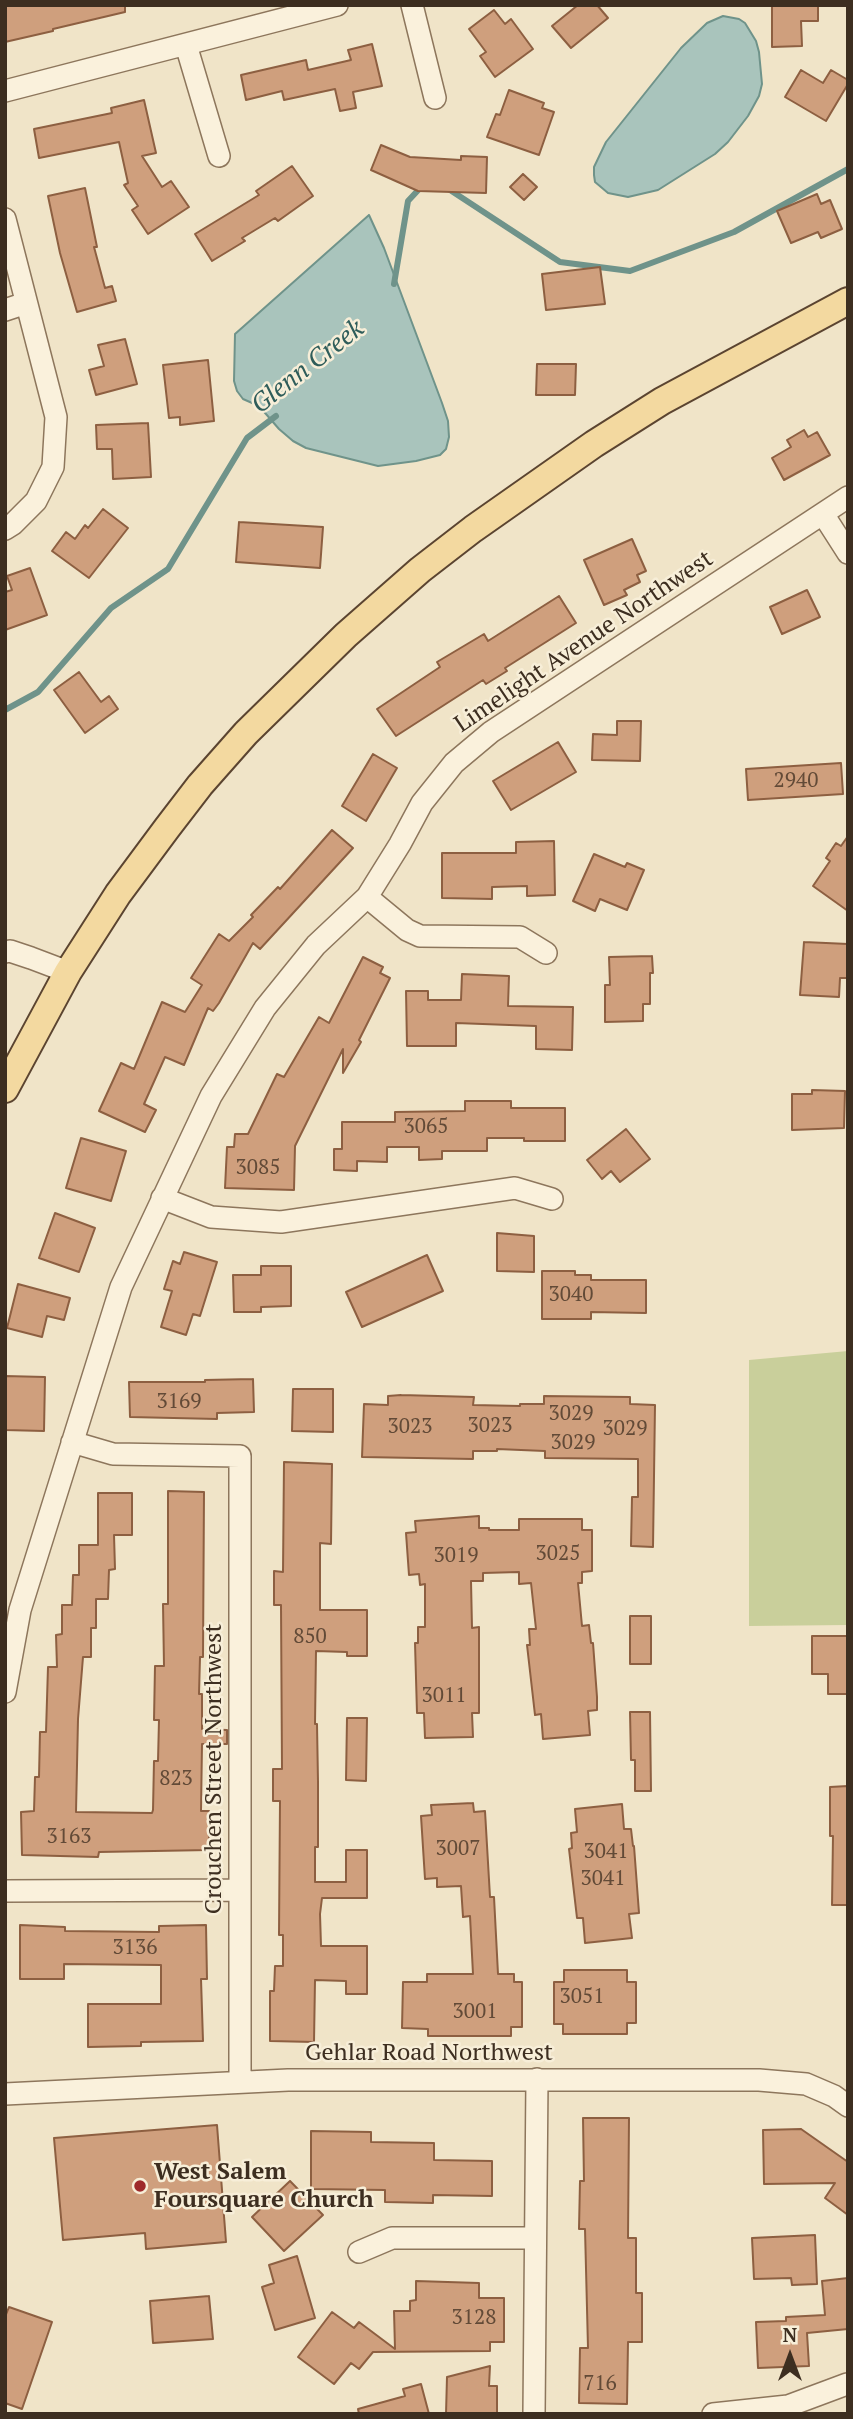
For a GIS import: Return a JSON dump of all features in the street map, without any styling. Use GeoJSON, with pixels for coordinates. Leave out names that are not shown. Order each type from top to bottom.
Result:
{"type":"FeatureCollection","features":[{"type":"Feature","properties":{"kind":"main road"},"geometry":{"type":"LineString","coordinates":[[5,1089],[68,972],[118,894],[200,785],[282,695],[346,635],[420,570],[532,485],[662,401],[848,301]]}},
{"type":"Feature","properties":{"kind":"street"},"geometry":{"type":"LineString","coordinates":[[5,91],[337,5]]}},
{"type":"Feature","properties":{"kind":"street"},"geometry":{"type":"LineString","coordinates":[[412,5],[435,98]]}},
{"type":"Feature","properties":{"kind":"street"},"geometry":{"type":"LineString","coordinates":[[186,45],[219,156]]}},
{"type":"Feature","properties":{"kind":"street"},"geometry":{"type":"LineString","coordinates":[[5,219],[56,416],[53,467],[36,501],[5,529]]}},
{"type":"Feature","properties":{"kind":"street"},"geometry":{"type":"LineString","coordinates":[[5,310],[26,303]]}},
{"type":"Feature","properties":{"kind":"street","name":"Limelight Avenue Northwest"},"geometry":{"type":"LineString","coordinates":[[5,1692],[20,1610],[121,1287],[211,1096],[265,1008],[316,945],[368,897],[422,803],[454,762],[491,732],[848,497]]}},
{"type":"Feature","properties":{"kind":"street"},"geometry":{"type":"LineString","coordinates":[[823,514],[848,553]]}},
{"type":"Feature","properties":{"kind":"street"},"geometry":{"type":"LineString","coordinates":[[368,897],[407,930],[420,936],[520,937],[546,953]]}},
{"type":"Feature","properties":{"kind":"street"},"geometry":{"type":"LineString","coordinates":[[5,952],[10,951],[68,972]]}},
{"type":"Feature","properties":{"kind":"street"},"geometry":{"type":"LineString","coordinates":[[162,1198],[211,1217],[281,1222],[515,1188],[552,1199]]}},
{"type":"Feature","properties":{"kind":"street","name":"Crouchen Street Northwest"},"geometry":{"type":"LineString","coordinates":[[72,1442],[113,1454],[240,1456],[240,2081]]}},
{"type":"Feature","properties":{"kind":"street"},"geometry":{"type":"LineString","coordinates":[[5,1891],[240,1891]]}},
{"type":"Feature","properties":{"kind":"street"},"geometry":{"type":"LineString","coordinates":[[534,2414],[537,2079]]}},
{"type":"Feature","properties":{"kind":"street","name":"Gehlar Road Northwest"},"geometry":{"type":"LineString","coordinates":[[5,2094],[240,2081],[759,2080],[806,2084],[834,2096],[848,2106]]}},
{"type":"Feature","properties":{"kind":"street"},"geometry":{"type":"LineString","coordinates":[[359,2252],[392,2238],[535,2238]]}},
{"type":"Feature","properties":{"kind":"street"},"geometry":{"type":"LineString","coordinates":[[713,2414],[788,2406],[847,2384]]}},
{"type":"Feature","properties":{"kind":"green space"},"geometry":{"type":"Polygon","coordinates":[[[848,1351],[848,1625],[749,1626],[749,1360],[848,1351]]]}},
{"type":"Feature","properties":{"kind":"water"},"geometry":{"type":"Polygon","coordinates":[[[723,16],[745,23],[759,52],[762,84],[748,116],[715,154],[658,190],[628,197],[608,193],[595,182],[594,175],[594,167],[606,142],[681,48],[707,23],[723,16]]]}},
{"type":"Feature","properties":{"kind":"water"},"geometry":{"type":"Polygon","coordinates":[[[369,215],[442,403],[448,421],[449,437],[446,449],[440,455],[378,466],[306,448],[293,441],[259,406],[243,399],[234,381],[235,334],[369,215]]]}},
{"type":"Feature","properties":{"kind":"building"},"geometry":{"type":"Polygon","coordinates":[[[5,5],[125,5],[125,12],[5,42],[5,5]]]}},
{"type":"Feature","properties":{"kind":"building"},"geometry":{"type":"Polygon","coordinates":[[[578,5],[597,5],[608,18],[571,48],[552,26],[578,5]]]}},
{"type":"Feature","properties":{"kind":"building"},"geometry":{"type":"Polygon","coordinates":[[[772,5],[818,5],[818,21],[801,21],[802,46],[772,47],[772,5]]]}},
{"type":"Feature","properties":{"kind":"building"},"geometry":{"type":"Polygon","coordinates":[[[494,10],[505,24],[511,19],[533,49],[495,77],[480,56],[486,52],[469,29],[494,10]]]}},
{"type":"Feature","properties":{"kind":"building"},"geometry":{"type":"Polygon","coordinates":[[[372,44],[382,86],[353,92],[356,108],[340,111],[335,89],[284,100],[282,91],[246,100],[241,75],[306,60],[308,70],[351,60],[348,50],[372,44]]]}},
{"type":"Feature","properties":{"kind":"building"},"geometry":{"type":"Polygon","coordinates":[[[801,70],[823,83],[831,70],[848,80],[826,121],[785,97],[801,70]]]}},
{"type":"Feature","properties":{"kind":"building"},"geometry":{"type":"Polygon","coordinates":[[[509,90],[544,103],[542,108],[554,112],[539,155],[487,137],[496,114],[500,115],[509,90]]]}},
{"type":"Feature","properties":{"kind":"building"},"geometry":{"type":"Polygon","coordinates":[[[144,100],[156,153],[142,156],[162,187],[171,181],[189,207],[148,234],[132,210],[138,206],[124,185],[128,183],[119,142],[39,158],[34,129],[112,113],[111,108],[144,100]]]}},
{"type":"Feature","properties":{"kind":"building"},"geometry":{"type":"Polygon","coordinates":[[[381,145],[410,157],[461,160],[461,156],[487,157],[486,193],[418,191],[371,170],[381,145]]]}},
{"type":"Feature","properties":{"kind":"building"},"geometry":{"type":"Polygon","coordinates":[[[292,166],[313,196],[278,221],[275,218],[242,238],[245,241],[212,261],[195,234],[259,195],[256,191],[292,166]]]}},
{"type":"Feature","properties":{"kind":"building"},"geometry":{"type":"Polygon","coordinates":[[[523,174],[537,187],[524,200],[510,187],[523,174]]]}},
{"type":"Feature","properties":{"kind":"building"},"geometry":{"type":"Polygon","coordinates":[[[85,188],[97,247],[94,247],[105,288],[112,286],[116,301],[77,312],[60,253],[48,196],[85,188]]]}},
{"type":"Feature","properties":{"kind":"building"},"geometry":{"type":"Polygon","coordinates":[[[817,194],[821,204],[830,200],[842,229],[821,238],[818,232],[791,243],[777,211],[817,194]]]}},
{"type":"Feature","properties":{"kind":"building"},"geometry":{"type":"Polygon","coordinates":[[[600,267],[605,304],[546,310],[542,274],[600,267]]]}},
{"type":"Feature","properties":{"kind":"building"},"geometry":{"type":"Polygon","coordinates":[[[125,339],[137,384],[96,395],[89,370],[104,366],[98,345],[125,339]]]}},
{"type":"Feature","properties":{"kind":"building"},"geometry":{"type":"Polygon","coordinates":[[[208,360],[214,421],[180,425],[180,417],[169,418],[163,365],[208,360]]]}},
{"type":"Feature","properties":{"kind":"building"},"geometry":{"type":"Polygon","coordinates":[[[537,364],[576,364],[575,395],[536,395],[537,364]]]}},
{"type":"Feature","properties":{"kind":"building"},"geometry":{"type":"Polygon","coordinates":[[[148,423],[151,477],[113,479],[112,449],[97,449],[96,425],[148,423]]]}},
{"type":"Feature","properties":{"kind":"building"},"geometry":{"type":"Polygon","coordinates":[[[804,430],[808,437],[817,432],[830,455],[784,480],[772,458],[791,447],[787,440],[804,430]]]}},
{"type":"Feature","properties":{"kind":"building"},"geometry":{"type":"Polygon","coordinates":[[[103,509],[128,528],[89,578],[52,551],[66,532],[75,539],[85,525],[88,528],[103,509]]]}},
{"type":"Feature","properties":{"kind":"building"},"geometry":{"type":"Polygon","coordinates":[[[239,522],[323,527],[320,568],[236,562],[239,522]]]}},
{"type":"Feature","properties":{"kind":"building"},"geometry":{"type":"Polygon","coordinates":[[[632,539],[646,571],[637,575],[640,582],[624,590],[627,595],[604,605],[584,560],[632,539]]]}},
{"type":"Feature","properties":{"kind":"building"},"geometry":{"type":"Polygon","coordinates":[[[30,568],[47,615],[5,630],[5,592],[12,590],[7,576],[30,568]]]}},
{"type":"Feature","properties":{"kind":"building"},"geometry":{"type":"Polygon","coordinates":[[[807,590],[820,617],[782,634],[770,607],[807,590]]]}},
{"type":"Feature","properties":{"kind":"building"},"geometry":{"type":"Polygon","coordinates":[[[559,596],[576,623],[505,668],[507,671],[486,684],[483,680],[396,736],[377,709],[440,667],[437,662],[484,634],[488,641],[559,596]]]}},
{"type":"Feature","properties":{"kind":"building"},"geometry":{"type":"Polygon","coordinates":[[[79,672],[101,702],[109,696],[118,709],[85,733],[54,690],[79,672]]]}},
{"type":"Feature","properties":{"kind":"building"},"geometry":{"type":"Polygon","coordinates":[[[617,721],[641,721],[640,761],[592,760],[593,734],[617,735],[617,721]]]}},
{"type":"Feature","properties":{"kind":"building"},"geometry":{"type":"Polygon","coordinates":[[[558,742],[576,772],[511,810],[493,781],[558,742]]]}},
{"type":"Feature","properties":{"kind":"building"},"geometry":{"type":"Polygon","coordinates":[[[373,754],[397,768],[366,821],[342,806],[373,754]]]}},
{"type":"Feature","properties":{"kind":"building"},"geometry":{"type":"Polygon","coordinates":[[[841,763],[843,794],[748,800],[746,769],[841,763]]]}},
{"type":"Feature","properties":{"kind":"building"},"geometry":{"type":"Polygon","coordinates":[[[332,830],[353,848],[260,949],[253,943],[219,1003],[213,1011],[208,1008],[184,1065],[165,1057],[144,1104],[156,1110],[145,1132],[99,1111],[121,1063],[134,1069],[162,1002],[185,1012],[202,985],[191,978],[219,934],[229,941],[332,830]]]}},
{"type":"Feature","properties":{"kind":"building"},"geometry":{"type":"Polygon","coordinates":[[[848,836],[848,911],[813,886],[830,861],[826,858],[836,843],[841,846],[848,836]]]}},
{"type":"Feature","properties":{"kind":"building"},"geometry":{"type":"Polygon","coordinates":[[[554,841],[555,895],[527,896],[527,886],[492,887],[492,899],[442,898],[442,853],[516,853],[516,842],[554,841]]]}},
{"type":"Feature","properties":{"kind":"building"},"geometry":{"type":"Polygon","coordinates":[[[594,854],[625,867],[627,863],[644,870],[627,910],[600,899],[595,911],[573,901],[594,854]]]}},
{"type":"Feature","properties":{"kind":"building"},"geometry":{"type":"Polygon","coordinates":[[[804,942],[848,944],[848,978],[840,978],[839,997],[800,995],[804,942]]]}},
{"type":"Feature","properties":{"kind":"building"},"geometry":{"type":"Polygon","coordinates":[[[652,956],[650,1004],[643,1004],[643,1021],[605,1022],[605,985],[610,985],[609,957],[652,956]]]}},
{"type":"Feature","properties":{"kind":"building"},"geometry":{"type":"Polygon","coordinates":[[[363,957],[383,967],[380,973],[390,978],[359,1040],[361,1042],[343,1073],[343,1049],[295,1146],[294,1190],[225,1188],[227,1147],[234,1147],[235,1134],[248,1134],[277,1074],[284,1077],[319,1017],[329,1023],[363,957]]]}},
{"type":"Feature","properties":{"kind":"building"},"geometry":{"type":"Polygon","coordinates":[[[462,974],[509,976],[508,1006],[573,1007],[572,1050],[536,1049],[536,1026],[456,1023],[456,1046],[407,1046],[406,991],[428,991],[428,1000],[461,1000],[462,974]]]}},
{"type":"Feature","properties":{"kind":"building"},"geometry":{"type":"Polygon","coordinates":[[[812,1090],[845,1091],[844,1128],[792,1130],[792,1094],[812,1094],[812,1090]]]}},
{"type":"Feature","properties":{"kind":"building"},"geometry":{"type":"Polygon","coordinates":[[[465,1101],[511,1101],[511,1108],[565,1108],[565,1141],[487,1138],[487,1151],[442,1151],[442,1159],[419,1160],[419,1147],[387,1147],[387,1162],[357,1161],[357,1171],[334,1170],[334,1149],[342,1149],[342,1122],[395,1122],[395,1112],[465,1111],[465,1101]]]}},
{"type":"Feature","properties":{"kind":"building"},"geometry":{"type":"Polygon","coordinates":[[[626,1129],[650,1159],[620,1182],[611,1171],[602,1179],[587,1160],[626,1129]]]}},
{"type":"Feature","properties":{"kind":"building"},"geometry":{"type":"Polygon","coordinates":[[[81,1138],[126,1151],[111,1201],[66,1188],[81,1138]]]}},
{"type":"Feature","properties":{"kind":"building"},"geometry":{"type":"Polygon","coordinates":[[[55,1213],[95,1228],[79,1272],[39,1258],[55,1213]]]}},
{"type":"Feature","properties":{"kind":"building"},"geometry":{"type":"Polygon","coordinates":[[[497,1233],[534,1236],[534,1272],[497,1271],[497,1233]]]}},
{"type":"Feature","properties":{"kind":"building"},"geometry":{"type":"Polygon","coordinates":[[[184,1252],[217,1262],[200,1316],[193,1314],[186,1335],[161,1327],[172,1291],[164,1289],[173,1261],[180,1264],[184,1252]]]}},
{"type":"Feature","properties":{"kind":"building"},"geometry":{"type":"Polygon","coordinates":[[[427,1255],[443,1291],[362,1327],[346,1292],[427,1255]]]}},
{"type":"Feature","properties":{"kind":"building"},"geometry":{"type":"Polygon","coordinates":[[[261,1266],[291,1266],[291,1306],[261,1307],[261,1312],[234,1312],[233,1275],[261,1275],[261,1266]]]}},
{"type":"Feature","properties":{"kind":"building"},"geometry":{"type":"Polygon","coordinates":[[[542,1271],[575,1271],[575,1275],[591,1275],[591,1280],[646,1280],[646,1313],[591,1312],[591,1319],[542,1319],[542,1271]]]}},
{"type":"Feature","properties":{"kind":"building"},"geometry":{"type":"Polygon","coordinates":[[[18,1284],[70,1298],[64,1320],[47,1316],[42,1337],[7,1328],[18,1284]]]}},
{"type":"Feature","properties":{"kind":"building"},"geometry":{"type":"Polygon","coordinates":[[[5,1376],[45,1377],[44,1431],[5,1430],[5,1376]]]}},
{"type":"Feature","properties":{"kind":"building"},"geometry":{"type":"Polygon","coordinates":[[[253,1379],[254,1412],[217,1413],[217,1419],[130,1417],[129,1382],[253,1379]]]}},
{"type":"Feature","properties":{"kind":"building"},"geometry":{"type":"Polygon","coordinates":[[[293,1389],[333,1389],[333,1432],[292,1431],[293,1389]]]}},
{"type":"Feature","properties":{"kind":"building"},"geometry":{"type":"Polygon","coordinates":[[[388,1396],[474,1397],[473,1405],[544,1404],[544,1396],[630,1397],[630,1404],[655,1405],[653,1547],[631,1546],[632,1497],[638,1497],[638,1459],[545,1458],[545,1451],[497,1449],[473,1451],[473,1459],[362,1457],[364,1404],[388,1405],[388,1396]]]}},
{"type":"Feature","properties":{"kind":"building"},"geometry":{"type":"Polygon","coordinates":[[[284,1462],[332,1464],[331,1544],[320,1543],[320,1610],[367,1610],[367,1656],[316,1651],[318,1847],[315,1847],[315,1882],[346,1882],[346,1850],[367,1850],[367,1898],[322,1898],[320,1914],[321,1946],[367,1946],[367,1994],[346,1994],[346,1981],[315,1980],[314,2042],[270,2041],[270,1991],[274,1991],[275,1966],[283,1966],[283,1935],[279,1935],[280,1801],[273,1801],[273,1769],[282,1769],[281,1605],[274,1605],[274,1571],[283,1572],[284,1462]]]}},
{"type":"Feature","properties":{"kind":"building"},"geometry":{"type":"Polygon","coordinates":[[[168,1491],[204,1492],[203,1657],[200,1657],[199,1694],[202,1694],[202,1729],[227,1730],[227,1744],[202,1744],[201,1811],[209,1811],[209,1850],[99,1852],[98,1857],[22,1855],[21,1812],[34,1811],[35,1777],[39,1777],[40,1732],[46,1732],[48,1667],[57,1667],[56,1635],[62,1634],[62,1605],[72,1605],[73,1575],[79,1575],[79,1545],[98,1545],[98,1493],[132,1493],[132,1535],[114,1535],[115,1569],[109,1570],[108,1599],[96,1599],[96,1628],[91,1628],[91,1657],[83,1657],[78,1719],[76,1812],[152,1813],[159,1720],[154,1720],[155,1666],[164,1666],[163,1604],[168,1604],[168,1491]]]}},
{"type":"Feature","properties":{"kind":"building"},"geometry":{"type":"Polygon","coordinates":[[[479,1516],[479,1528],[489,1530],[519,1530],[519,1519],[582,1519],[582,1530],[592,1530],[592,1571],[582,1572],[582,1583],[578,1583],[582,1626],[589,1625],[593,1643],[597,1710],[588,1711],[590,1735],[543,1739],[541,1714],[535,1715],[527,1645],[530,1645],[529,1629],[536,1629],[531,1583],[519,1584],[519,1572],[483,1573],[483,1581],[471,1581],[472,1628],[479,1627],[479,1713],[472,1713],[473,1737],[425,1738],[424,1713],[417,1713],[415,1643],[418,1643],[418,1627],[425,1627],[425,1584],[420,1585],[419,1574],[409,1575],[406,1533],[416,1532],[415,1521],[479,1516]]]}},
{"type":"Feature","properties":{"kind":"building"},"geometry":{"type":"Polygon","coordinates":[[[630,1616],[651,1616],[651,1664],[630,1664],[630,1616]]]}},
{"type":"Feature","properties":{"kind":"building"},"geometry":{"type":"Polygon","coordinates":[[[812,1636],[848,1636],[848,1694],[828,1694],[828,1674],[812,1674],[812,1636]]]}},
{"type":"Feature","properties":{"kind":"building"},"geometry":{"type":"Polygon","coordinates":[[[630,1712],[650,1712],[651,1791],[635,1791],[630,1712]]]}},
{"type":"Feature","properties":{"kind":"building"},"geometry":{"type":"Polygon","coordinates":[[[347,1718],[367,1718],[366,1781],[346,1780],[347,1718]]]}},
{"type":"Feature","properties":{"kind":"building"},"geometry":{"type":"Polygon","coordinates":[[[848,1786],[848,1905],[832,1905],[833,1836],[830,1836],[830,1787],[848,1786]]]}},
{"type":"Feature","properties":{"kind":"building"},"geometry":{"type":"Polygon","coordinates":[[[473,1803],[474,1812],[485,1811],[490,1897],[494,1897],[498,1974],[514,1974],[514,1982],[522,1982],[522,2027],[511,2027],[511,2036],[428,2036],[428,2029],[402,2028],[403,1982],[427,1982],[427,1974],[473,1974],[470,1916],[463,1917],[461,1886],[437,1887],[437,1878],[425,1879],[421,1816],[432,1815],[431,1805],[473,1803]]]}},
{"type":"Feature","properties":{"kind":"building"},"geometry":{"type":"Polygon","coordinates":[[[622,1804],[624,1829],[631,1829],[634,1846],[639,1913],[629,1914],[632,1938],[585,1943],[583,1918],[577,1918],[569,1849],[572,1848],[571,1833],[577,1832],[575,1809],[622,1804]]]}},
{"type":"Feature","properties":{"kind":"building"},"geometry":{"type":"Polygon","coordinates":[[[20,1925],[65,1927],[65,1931],[159,1932],[159,1926],[206,1925],[207,1979],[201,1979],[203,2041],[141,2042],[141,2046],[88,2047],[88,2004],[161,2004],[161,1965],[64,1964],[64,1979],[20,1979],[20,1925]]]}},
{"type":"Feature","properties":{"kind":"building"},"geometry":{"type":"Polygon","coordinates":[[[564,1970],[627,1970],[627,1982],[636,1982],[636,2023],[627,2023],[627,2034],[563,2034],[563,2024],[554,2024],[554,1982],[564,1982],[564,1970]]]}},
{"type":"Feature","properties":{"kind":"building"},"geometry":{"type":"Polygon","coordinates":[[[583,2118],[629,2118],[628,2238],[636,2238],[636,2293],[642,2293],[642,2342],[628,2342],[627,2404],[579,2403],[580,2348],[588,2348],[585,2229],[579,2229],[580,2181],[584,2181],[583,2118]]]}},
{"type":"Feature","properties":{"kind":"building","name":"West Salem Foursquare Church"},"geometry":{"type":"Polygon","coordinates":[[[217,2125],[226,2242],[146,2249],[145,2233],[63,2240],[54,2138],[217,2125]]]}},
{"type":"Feature","properties":{"kind":"building"},"geometry":{"type":"Polygon","coordinates":[[[801,2129],[848,2162],[848,2215],[825,2198],[835,2183],[764,2184],[763,2130],[801,2129]]]}},
{"type":"Feature","properties":{"kind":"building"},"geometry":{"type":"Polygon","coordinates":[[[311,2131],[371,2132],[371,2142],[434,2143],[434,2160],[492,2161],[492,2196],[433,2195],[433,2203],[385,2202],[385,2190],[311,2189],[311,2131]]]}},
{"type":"Feature","properties":{"kind":"building"},"geometry":{"type":"Polygon","coordinates":[[[290,2181],[323,2215],[284,2251],[252,2217],[290,2181]]]}},
{"type":"Feature","properties":{"kind":"building"},"geometry":{"type":"Polygon","coordinates":[[[815,2235],[817,2284],[792,2285],[791,2278],[754,2279],[752,2238],[815,2235]]]}},
{"type":"Feature","properties":{"kind":"building"},"geometry":{"type":"Polygon","coordinates":[[[297,2256],[315,2318],[275,2330],[262,2287],[274,2283],[269,2265],[297,2256]]]}},
{"type":"Feature","properties":{"kind":"building"},"geometry":{"type":"Polygon","coordinates":[[[848,2278],[848,2329],[807,2333],[809,2366],[758,2368],[756,2322],[825,2315],[822,2281],[848,2278]]]}},
{"type":"Feature","properties":{"kind":"building"},"geometry":{"type":"Polygon","coordinates":[[[416,2281],[479,2283],[479,2298],[504,2298],[504,2342],[490,2342],[490,2351],[373,2352],[359,2369],[351,2363],[334,2384],[298,2357],[332,2312],[354,2328],[359,2322],[395,2349],[394,2311],[410,2311],[410,2301],[416,2300],[416,2281]]]}},
{"type":"Feature","properties":{"kind":"building"},"geometry":{"type":"Polygon","coordinates":[[[209,2296],[213,2339],[153,2343],[150,2301],[209,2296]]]}},
{"type":"Feature","properties":{"kind":"building"},"geometry":{"type":"Polygon","coordinates":[[[9,2307],[52,2322],[22,2409],[5,2403],[5,2317],[9,2307]]]}},
{"type":"Feature","properties":{"kind":"building"},"geometry":{"type":"Polygon","coordinates":[[[490,2366],[489,2386],[497,2386],[497,2414],[446,2414],[447,2377],[490,2366]]]}},
{"type":"Feature","properties":{"kind":"building"},"geometry":{"type":"Polygon","coordinates":[[[421,2384],[429,2414],[359,2414],[358,2409],[405,2396],[403,2389],[421,2384]]]}},
{"type":"Feature","properties":{"kind":"waterway","name":"Glenn Creek"},"geometry":{"type":"LineString","coordinates":[[447,188],[560,262],[630,271],[734,232],[848,169]]}},
{"type":"Feature","properties":{"kind":"waterway","name":"Glenn Creek"},"geometry":{"type":"LineString","coordinates":[[394,284],[408,201],[422,186]]}},
{"type":"Feature","properties":{"kind":"waterway","name":"Glenn Creek"},"geometry":{"type":"LineString","coordinates":[[5,710],[38,692],[111,608],[168,569],[247,438],[276,416]]}},
{"type":"Feature","properties":{"kind":"place","name":"West Salem Foursquare Church"},"geometry":{"type":"Point","coordinates":[140,2186]}}]}
